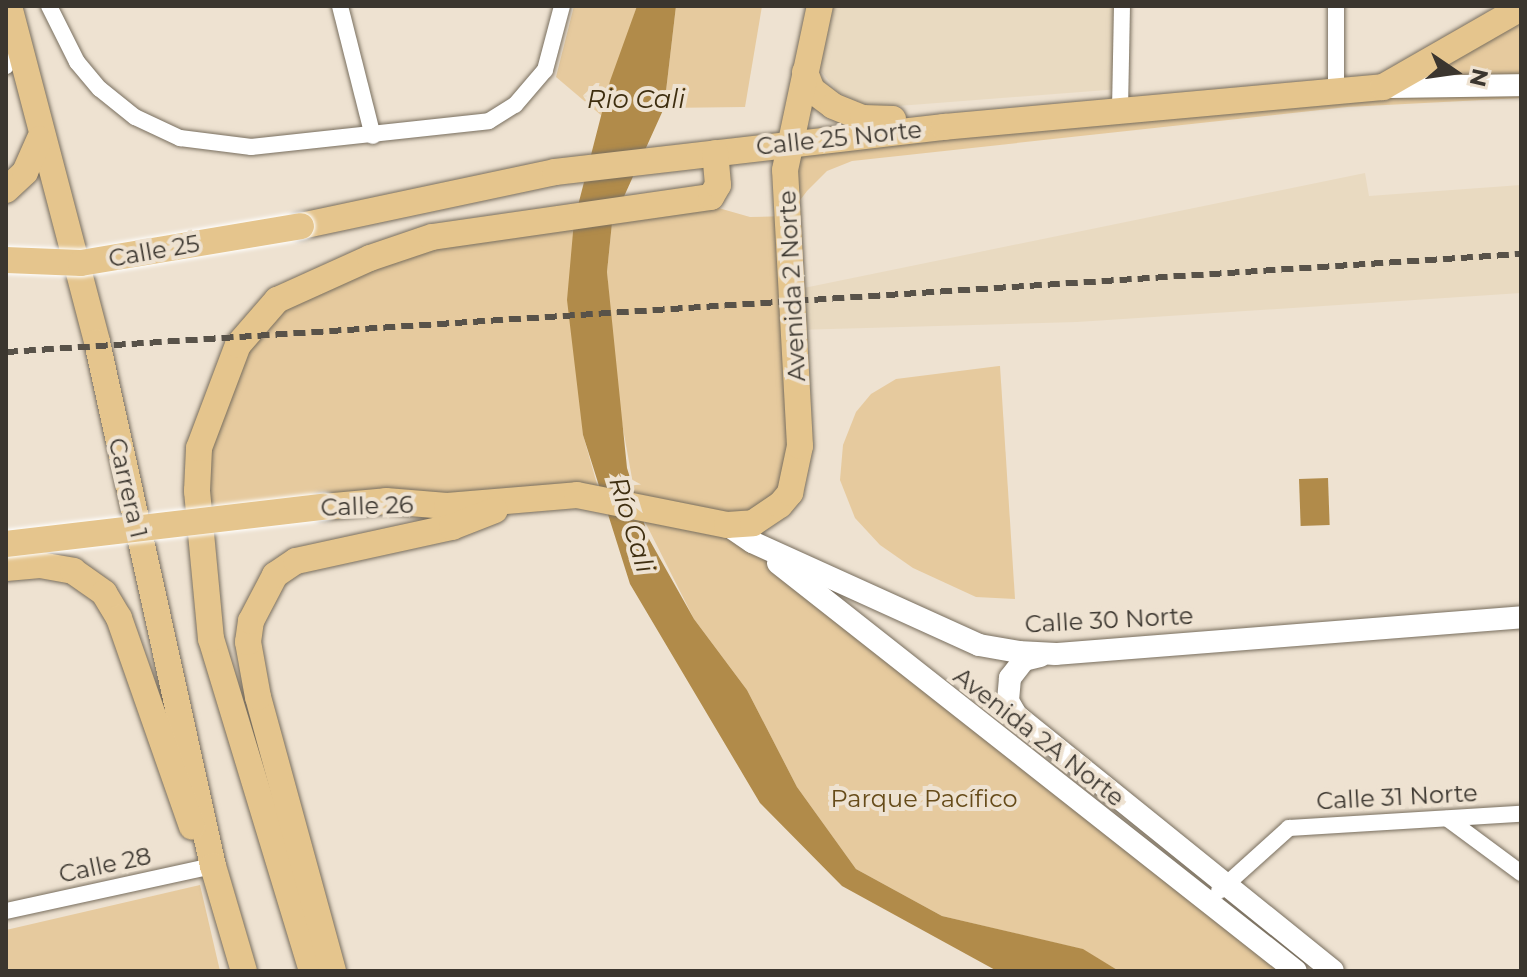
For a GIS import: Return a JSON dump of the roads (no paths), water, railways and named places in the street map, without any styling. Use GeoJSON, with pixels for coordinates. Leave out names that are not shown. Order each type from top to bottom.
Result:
{"type":"FeatureCollection","features":[{"type":"Feature","properties":{"kind":"main road","name":"Avenida 2 Norte"},"geometry":{"type":"LineString","coordinates":[[727,525],[769,517],[790,493],[798,467],[785,170],[820,6]]}},
{"type":"Feature","properties":{"kind":"main road","name":"Calle 25 Norte"},"geometry":{"type":"LineString","coordinates":[[1383,87],[1521,8]]}},
{"type":"Feature","properties":{"kind":"main road","name":"Carrera 1"},"geometry":{"type":"LineString","coordinates":[[11,14],[40,139],[97,342],[213,866],[244,971]]}},
{"type":"Feature","properties":{"kind":"main road"},"geometry":{"type":"LineString","coordinates":[[805,72],[812,90],[842,111],[944,127]]}},
{"type":"Feature","properties":{"kind":"main road","name":"Calle 25 Norte"},"geometry":{"type":"LineString","coordinates":[[301,226],[555,172],[789,143],[1383,87],[1521,85]]}},
{"type":"Feature","properties":{"kind":"main road"},"geometry":{"type":"LineString","coordinates":[[6,190],[25,172],[40,139]]}},
{"type":"Feature","properties":{"kind":"main road"},"geometry":{"type":"LineString","coordinates":[[312,971],[211,639],[202,556],[199,448],[211,405],[251,325],[277,300],[370,258],[432,237],[711,197],[718,185],[710,154]]}},
{"type":"Feature","properties":{"kind":"main road","name":"Calle 25"},"geometry":{"type":"LineString","coordinates":[[6,260],[81,263],[301,226]]}},
{"type":"Feature","properties":{"kind":"main road","name":"Calle 26"},"geometry":{"type":"LineString","coordinates":[[6,544],[386,501],[447,506],[577,495],[727,525]]}},
{"type":"Feature","properties":{"kind":"main road"},"geometry":{"type":"LineString","coordinates":[[333,971],[258,697],[248,642],[259,599],[275,575],[296,561],[452,527],[525,498]]}},
{"type":"Feature","properties":{"kind":"main road","name":"Calle 30 Norte"},"geometry":{"type":"LineString","coordinates":[[727,525],[752,542],[979,645],[1056,654],[1521,617]]}},
{"type":"Feature","properties":{"kind":"main road","name":"Avenida 2A Norte"},"geometry":{"type":"LineString","coordinates":[[752,542],[1296,971]]}},
{"type":"Feature","properties":{"kind":"main road"},"geometry":{"type":"LineString","coordinates":[[6,568],[40,565],[73,571],[104,593],[119,618],[183,811],[213,866]]}},
{"type":"Feature","properties":{"kind":"main road","name":"Avenida 2A Norte"},"geometry":{"type":"LineString","coordinates":[[1056,654],[1024,660],[1016,667],[1007,690],[1011,709],[1333,971]]}},
{"type":"Feature","properties":{"kind":"street"},"geometry":{"type":"LineString","coordinates":[[49,6],[77,62],[135,117],[180,138],[251,147],[489,121],[515,105],[545,70],[559,11]]}},
{"type":"Feature","properties":{"kind":"street"},"geometry":{"type":"LineString","coordinates":[[340,6],[373,136]]}},
{"type":"Feature","properties":{"kind":"street"},"geometry":{"type":"LineString","coordinates":[[1120,110],[1122,6]]}},
{"type":"Feature","properties":{"kind":"street"},"geometry":{"type":"LineString","coordinates":[[1336,6],[1336,91]]}},
{"type":"Feature","properties":{"kind":"street"},"geometry":{"type":"LineString","coordinates":[[6,66],[11,14]]}},
{"type":"Feature","properties":{"kind":"street","name":"Calle 31 Norte"},"geometry":{"type":"LineString","coordinates":[[1209,902],[1289,828],[1521,814]]}},
{"type":"Feature","properties":{"kind":"street"},"geometry":{"type":"LineString","coordinates":[[1448,819],[1521,873]]}},
{"type":"Feature","properties":{"kind":"street","name":"Calle 28"},"geometry":{"type":"LineString","coordinates":[[6,911],[213,866]]}},
{"type":"Feature","properties":{"kind":"water","name":"Rio Cali"},"geometry":{"type":"Polygon","coordinates":[[[637,6],[676,6],[664,108],[612,223],[607,272],[627,468],[649,539],[694,619],[747,690],[797,787],[856,869],[942,916],[1083,949],[1119,971],[997,971],[842,886],[760,803],[630,584],[583,435],[567,300],[574,221],[610,81],[637,6]]]}},
{"type":"Feature","properties":{"kind":"water"},"geometry":{"type":"Polygon","coordinates":[[[1328,478],[1330,525],[1301,526],[1299,479],[1328,478]]]}},
{"type":"Feature","properties":{"kind":"railway"},"geometry":{"type":"LineString","coordinates":[[6,352],[1521,254]]}},
{"type":"Feature","properties":{"kind":"water label","name":"Río Cali"},"geometry":{"type":"Point","coordinates":[631,525]}},
{"type":"Feature","properties":{"kind":"park label","name":"Parque Pacífico"},"geometry":{"type":"Point","coordinates":[924,799]}}]}
